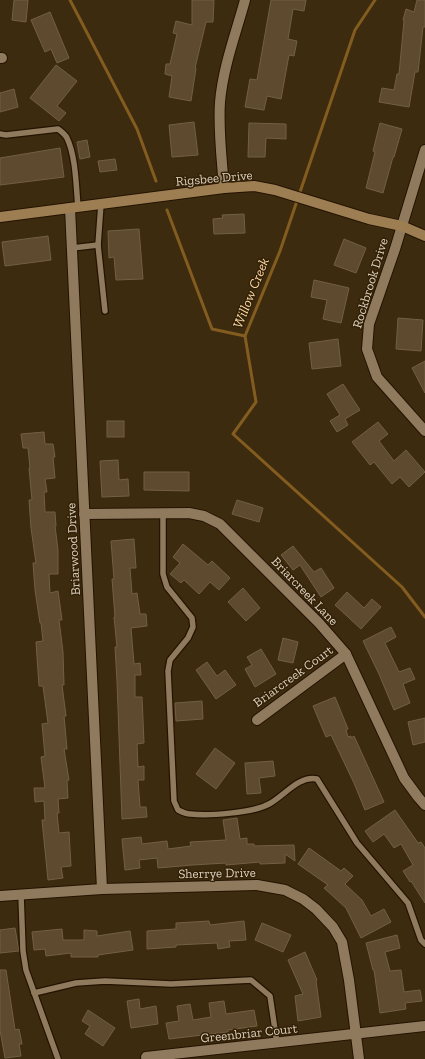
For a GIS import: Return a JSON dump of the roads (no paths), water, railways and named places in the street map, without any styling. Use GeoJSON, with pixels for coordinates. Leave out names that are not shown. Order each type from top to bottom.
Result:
{"type":"FeatureCollection","features":[{"type":"Feature","properties":{"kind":"street"},"geometry":{"type":"LineString","coordinates":[[224,188],[220,139],[220,102],[226,68],[245,0]]}},
{"type":"Feature","properties":{"kind":"street","name":"Rockbrook Drive"},"geometry":{"type":"LineString","coordinates":[[425,150],[402,226],[369,324],[367,349],[377,377],[425,431]]}},
{"type":"Feature","properties":{"kind":"street","name":"Rigsbee Drive"},"geometry":{"type":"LineString","coordinates":[[0,217],[224,188],[254,186],[289,193],[322,205],[369,219],[402,226],[425,236]]}},
{"type":"Feature","properties":{"kind":"street","name":"Briarwood Drive"},"geometry":{"type":"LineString","coordinates":[[74,208],[72,248],[102,889]]}},
{"type":"Feature","properties":{"kind":"street","name":"Briarcreek Lane"},"geometry":{"type":"LineString","coordinates":[[84,514],[189,513],[204,516],[220,524],[319,622],[346,654],[404,778],[425,805]]}},
{"type":"Feature","properties":{"kind":"street","name":"Briarcreek Court"},"geometry":{"type":"LineString","coordinates":[[256,720],[346,654]]}},
{"type":"Feature","properties":{"kind":"street","name":"Sherrye Drive"},"geometry":{"type":"LineString","coordinates":[[0,896],[102,889],[257,884],[285,890],[303,899],[326,919],[342,942],[349,980],[359,1059]]}},
{"type":"Feature","properties":{"kind":"street","name":"Greenbriar Court"},"geometry":{"type":"LineString","coordinates":[[146,1057],[425,1026]]}},
{"type":"Feature","properties":{"kind":"lane"},"geometry":{"type":"LineString","coordinates":[[0,134],[6,135],[58,129],[64,133],[68,138],[73,161],[74,208]]}},
{"type":"Feature","properties":{"kind":"lane"},"geometry":{"type":"LineString","coordinates":[[101,204],[98,245],[105,311]]}},
{"type":"Feature","properties":{"kind":"lane"},"geometry":{"type":"LineString","coordinates":[[72,248],[98,245]]}},
{"type":"Feature","properties":{"kind":"lane"},"geometry":{"type":"LineString","coordinates":[[163,513],[163,574],[167,587],[192,618],[193,627],[188,638],[170,660],[168,672],[174,802],[178,810],[188,814],[205,815],[252,810],[269,804],[302,782],[311,778],[317,779],[356,843],[408,903],[421,940],[425,944]]}},
{"type":"Feature","properties":{"kind":"lane"},"geometry":{"type":"LineString","coordinates":[[21,895],[23,951],[26,970],[58,1059]]}},
{"type":"Feature","properties":{"kind":"lane"},"geometry":{"type":"LineString","coordinates":[[34,992],[84,982],[105,981],[172,984],[251,980],[270,996],[276,1043]]}},
{"type":"Feature","properties":{"kind":"waterway"},"geometry":{"type":"LineString","coordinates":[[70,0],[137,129],[156,181]]}},
{"type":"Feature","properties":{"kind":"waterway","name":"Willow Creek"},"geometry":{"type":"LineString","coordinates":[[375,0],[355,30],[280,251],[245,336],[256,402],[233,434],[402,587],[425,617]]}},
{"type":"Feature","properties":{"kind":"waterway"},"geometry":{"type":"LineString","coordinates":[[167,210],[212,329],[245,336]]}}]}
